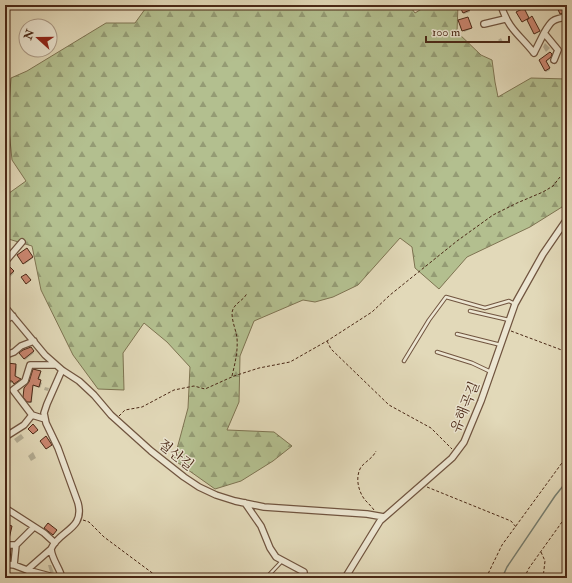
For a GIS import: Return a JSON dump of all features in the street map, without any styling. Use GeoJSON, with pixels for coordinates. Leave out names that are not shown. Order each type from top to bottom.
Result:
{"type":"FeatureCollection","features":[{"type":"Feature","properties":{"kind":"street"},"geometry":{"type":"LineString","coordinates":[[501,5],[505,19],[521,40],[534,53],[550,22],[567,17]]}},
{"type":"Feature","properties":{"kind":"street"},"geometry":{"type":"LineString","coordinates":[[484,24],[505,19]]}},
{"type":"Feature","properties":{"kind":"street"},"geometry":{"type":"LineString","coordinates":[[544,33],[558,50],[554,60]]}},
{"type":"Feature","properties":{"kind":"street","name":"유해곡길"},"geometry":{"type":"LineString","coordinates":[[345,578],[380,521],[452,458],[464,442],[515,304],[543,254],[567,219]]}},
{"type":"Feature","properties":{"kind":"street"},"geometry":{"type":"LineString","coordinates":[[5,262],[22,242]]}},
{"type":"Feature","properties":{"kind":"street","name":"절산길"},"geometry":{"type":"LineString","coordinates":[[5,308],[45,355],[62,370],[80,381],[94,394],[116,419],[151,451],[199,487],[216,495],[245,503],[384,517]]}},
{"type":"Feature","properties":{"kind":"street"},"geometry":{"type":"LineString","coordinates":[[5,320],[12,316]]}},
{"type":"Feature","properties":{"kind":"street"},"geometry":{"type":"LineString","coordinates":[[6,355],[14,352],[21,346],[34,341]]}},
{"type":"Feature","properties":{"kind":"street"},"geometry":{"type":"LineString","coordinates":[[45,419],[32,415],[13,390],[25,381],[30,365],[56,365]]}},
{"type":"Feature","properties":{"kind":"street"},"geometry":{"type":"LineString","coordinates":[[27,570],[51,549],[65,533],[72,529],[78,519],[80,511],[58,448],[45,419],[45,409],[62,370]]}},
{"type":"Feature","properties":{"kind":"street"},"geometry":{"type":"LineString","coordinates":[[5,437],[24,425],[32,415]]}},
{"type":"Feature","properties":{"kind":"street"},"geometry":{"type":"LineString","coordinates":[[245,503],[261,526],[270,548],[276,557],[304,572],[304,578]]}},
{"type":"Feature","properties":{"kind":"street"},"geometry":{"type":"LineString","coordinates":[[5,508],[55,543]]}},
{"type":"Feature","properties":{"kind":"street"},"geometry":{"type":"LineString","coordinates":[[14,565],[16,546],[30,529],[34,527]]}},
{"type":"Feature","properties":{"kind":"street"},"geometry":{"type":"LineString","coordinates":[[5,545],[16,546]]}},
{"type":"Feature","properties":{"kind":"street"},"geometry":{"type":"LineString","coordinates":[[51,549],[52,558],[62,578]]}},
{"type":"Feature","properties":{"kind":"street"},"geometry":{"type":"LineString","coordinates":[[5,564],[14,565],[57,578]]}},
{"type":"Feature","properties":{"kind":"lane"},"geometry":{"type":"LineString","coordinates":[[404,361],[446,297],[485,308],[509,301],[515,304]]}},
{"type":"Feature","properties":{"kind":"lane"},"geometry":{"type":"LineString","coordinates":[[470,310],[510,320]]}},
{"type":"Feature","properties":{"kind":"lane"},"geometry":{"type":"LineString","coordinates":[[456,334],[501,345]]}},
{"type":"Feature","properties":{"kind":"lane"},"geometry":{"type":"LineString","coordinates":[[437,352],[472,363],[491,372]]}},
{"type":"Feature","properties":{"kind":"lane"},"geometry":{"type":"LineString","coordinates":[[266,578],[283,560]]}},
{"type":"Feature","properties":{"kind":"path"},"geometry":{"type":"LineString","coordinates":[[116,419],[125,410],[142,407],[174,390],[194,386],[205,389],[232,377],[259,368],[290,362],[372,312],[390,295],[457,241],[493,215],[543,192],[553,186],[560,177]]}},
{"type":"Feature","properties":{"kind":"path"},"geometry":{"type":"LineString","coordinates":[[232,377],[238,353],[237,336],[232,312],[238,302],[245,298],[247,293]]}},
{"type":"Feature","properties":{"kind":"path"},"geometry":{"type":"LineString","coordinates":[[506,329],[567,352]]}},
{"type":"Feature","properties":{"kind":"path"},"geometry":{"type":"LineString","coordinates":[[326,341],[372,390],[389,405],[431,428],[455,453]]}},
{"type":"Feature","properties":{"kind":"path"},"geometry":{"type":"LineString","coordinates":[[376,451],[374,455],[362,466],[358,475],[358,488],[365,500],[373,508],[376,516]]}},
{"type":"Feature","properties":{"kind":"path"},"geometry":{"type":"LineString","coordinates":[[486,578],[502,545],[567,456]]}},
{"type":"Feature","properties":{"kind":"path"},"geometry":{"type":"LineString","coordinates":[[421,484],[438,493],[511,521],[516,527]]}},
{"type":"Feature","properties":{"kind":"path"},"geometry":{"type":"LineString","coordinates":[[524,578],[528,568],[567,515]]}},
{"type":"Feature","properties":{"kind":"path"},"geometry":{"type":"LineString","coordinates":[[78,519],[89,522],[104,537],[159,578]]}},
{"type":"Feature","properties":{"kind":"path"},"geometry":{"type":"LineString","coordinates":[[540,552],[545,561],[543,578]]}},
{"type":"Feature","properties":{"kind":"green space"},"geometry":{"type":"Polygon","coordinates":[[[148,5],[409,5],[415,13],[428,5],[458,5],[457,32],[481,55],[492,60],[498,97],[531,78],[567,79],[567,199],[562,207],[530,227],[467,257],[439,289],[415,268],[412,247],[400,238],[358,285],[333,297],[315,302],[303,300],[254,321],[240,356],[239,402],[227,430],[274,432],[292,446],[273,461],[241,481],[215,489],[174,460],[188,408],[190,367],[167,342],[144,323],[123,353],[124,390],[98,389],[73,355],[41,290],[32,246],[5,238],[5,196],[26,181],[12,160],[8,120],[11,78],[27,71],[48,58],[58,58],[58,52],[106,23],[135,23],[148,5]]]}},
{"type":"Feature","properties":{"kind":"building"},"geometry":{"type":"Polygon","coordinates":[[[459,5],[468,5],[470,10],[463,13],[459,5]]]}},
{"type":"Feature","properties":{"kind":"building"},"geometry":{"type":"Polygon","coordinates":[[[556,5],[563,5],[566,12],[560,14],[556,5]]]}},
{"type":"Feature","properties":{"kind":"building"},"geometry":{"type":"Polygon","coordinates":[[[524,8],[529,18],[522,22],[516,12],[524,8]]]}},
{"type":"Feature","properties":{"kind":"building"},"geometry":{"type":"Polygon","coordinates":[[[532,16],[540,31],[534,34],[527,20],[532,16]]]}},
{"type":"Feature","properties":{"kind":"building"},"geometry":{"type":"Polygon","coordinates":[[[468,17],[472,28],[462,31],[458,20],[468,17]]]}},
{"type":"Feature","properties":{"kind":"building"},"geometry":{"type":"Polygon","coordinates":[[[550,52],[552,54],[551,57],[546,61],[550,68],[545,71],[539,60],[550,52]]]}},
{"type":"Feature","properties":{"kind":"building"},"geometry":{"type":"Polygon","coordinates":[[[27,248],[33,257],[23,264],[17,255],[27,248]]]}},
{"type":"Feature","properties":{"kind":"building"},"geometry":{"type":"Polygon","coordinates":[[[8,265],[14,271],[5,279],[5,267],[8,265]]]}},
{"type":"Feature","properties":{"kind":"building"},"geometry":{"type":"Polygon","coordinates":[[[26,274],[31,280],[26,284],[21,277],[26,274]]]}},
{"type":"Feature","properties":{"kind":"building"},"geometry":{"type":"Polygon","coordinates":[[[31,347],[34,351],[24,359],[19,353],[31,347]]]}},
{"type":"Feature","properties":{"kind":"building"},"geometry":{"type":"Polygon","coordinates":[[[7,363],[16,364],[15,376],[21,379],[14,384],[12,381],[6,381],[7,363]]]}},
{"type":"Feature","properties":{"kind":"building"},"geometry":{"type":"Polygon","coordinates":[[[33,369],[41,371],[38,379],[41,380],[39,387],[33,385],[31,402],[27,402],[23,397],[24,388],[29,382],[33,369]]]}},
{"type":"Feature","properties":{"kind":"building"},"geometry":{"type":"Polygon","coordinates":[[[33,424],[38,430],[33,434],[28,429],[33,424]]]}},
{"type":"Feature","properties":{"kind":"building"},"geometry":{"type":"Polygon","coordinates":[[[46,436],[52,445],[46,449],[40,441],[46,436]]]}},
{"type":"Feature","properties":{"kind":"building"},"geometry":{"type":"Polygon","coordinates":[[[48,523],[57,530],[53,535],[44,528],[48,523]]]}},
{"type":"Feature","properties":{"kind":"building"},"geometry":{"type":"Polygon","coordinates":[[[5,524],[12,526],[9,539],[5,538],[5,524]]]}},
{"type":"Feature","properties":{"kind":"building"},"geometry":{"type":"Polygon","coordinates":[[[5,549],[11,549],[10,560],[5,560],[5,549]]]}},
{"type":"Feature","properties":{"kind":"waterway"},"geometry":{"type":"LineString","coordinates":[[502,578],[507,567],[555,496],[567,481]]}}]}
